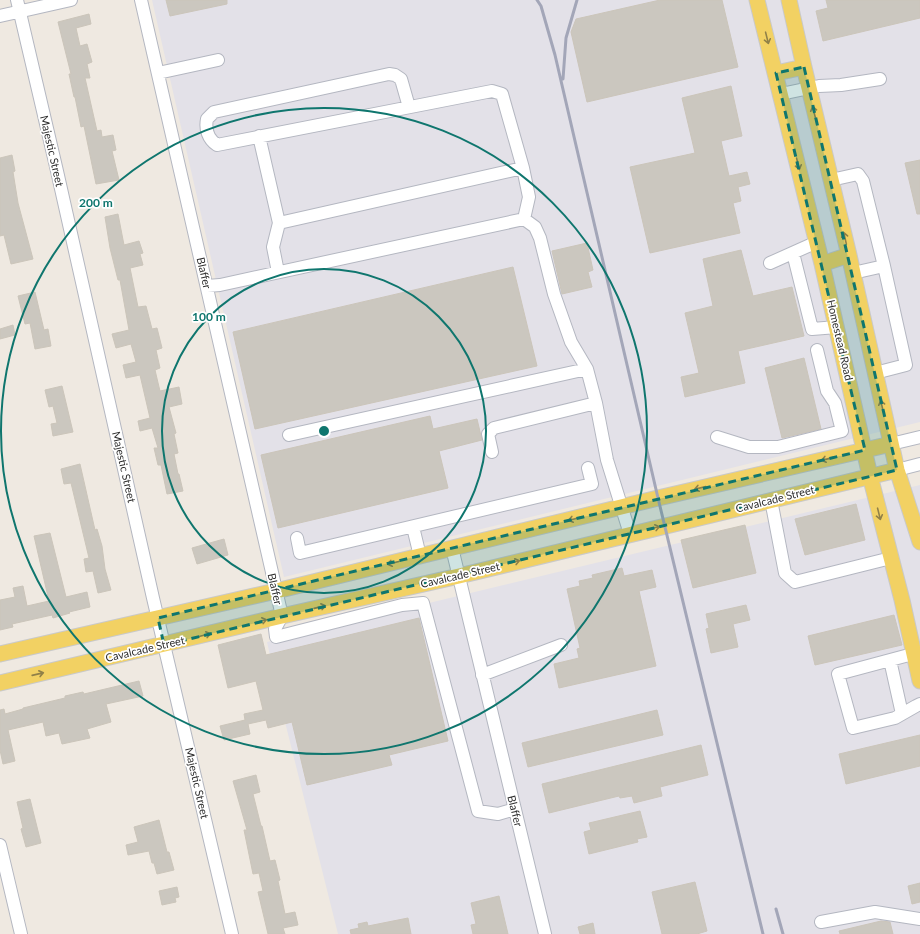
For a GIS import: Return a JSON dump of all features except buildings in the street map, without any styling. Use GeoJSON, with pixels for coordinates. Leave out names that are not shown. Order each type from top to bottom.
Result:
{"type":"FeatureCollection","features":[{"type":"Feature","properties":{"kind":"main road","name":"Homestead Road"},"geometry":{"type":"LineString","coordinates":[[757,0],[817,242],[870,476],[918,664]]}},
{"type":"Feature","properties":{"kind":"main road"},"geometry":{"type":"LineString","coordinates":[[789,0],[849,255],[897,470],[920,542]]}},
{"type":"Feature","properties":{"kind":"main road"},"geometry":{"type":"LineString","coordinates":[[776,73],[804,67]]}},
{"type":"Feature","properties":{"kind":"main road"},"geometry":{"type":"LineString","coordinates":[[822,264],[849,255]]}},
{"type":"Feature","properties":{"kind":"main road"},"geometry":{"type":"LineString","coordinates":[[0,654],[276,591],[622,507],[891,444]]}},
{"type":"Feature","properties":{"kind":"main road","name":"Cavalcade Street"},"geometry":{"type":"LineString","coordinates":[[0,683],[282,616],[459,576],[897,470]]}},
{"type":"Feature","properties":{"kind":"street"},"geometry":{"type":"LineString","coordinates":[[0,16],[18,6],[71,0]]}},
{"type":"Feature","properties":{"kind":"street","name":"Blaffer"},"geometry":{"type":"LineString","coordinates":[[141,0],[282,616]]}},
{"type":"Feature","properties":{"kind":"street","name":"Majestic Street"},"geometry":{"type":"LineString","coordinates":[[18,6],[57,171],[164,645],[232,934]]}},
{"type":"Feature","properties":{"kind":"street"},"geometry":{"type":"LineString","coordinates":[[158,74],[218,60]]}},
{"type":"Feature","properties":{"kind":"street"},"geometry":{"type":"LineString","coordinates":[[409,107],[400,79],[395,75],[389,74],[214,112],[207,118],[206,126],[211,141],[217,145],[492,91],[502,94],[523,168],[529,197],[524,219]]}},
{"type":"Feature","properties":{"kind":"street"},"geometry":{"type":"LineString","coordinates":[[781,94],[809,88],[880,79]]}},
{"type":"Feature","properties":{"kind":"street"},"geometry":{"type":"LineString","coordinates":[[259,136],[279,223],[273,247],[278,272]]}},
{"type":"Feature","properties":{"kind":"street"},"geometry":{"type":"LineString","coordinates":[[279,223],[523,168]]}},
{"type":"Feature","properties":{"kind":"street"},"geometry":{"type":"LineString","coordinates":[[831,180],[858,174],[862,181],[884,266],[906,365],[875,373]]}},
{"type":"Feature","properties":{"kind":"street"},"geometry":{"type":"LineString","coordinates":[[207,286],[220,285],[524,219],[535,227],[540,238],[554,294],[571,342],[587,369],[596,402],[607,460],[630,534]]}},
{"type":"Feature","properties":{"kind":"street"},"geometry":{"type":"LineString","coordinates":[[770,263],[817,242]]}},
{"type":"Feature","properties":{"kind":"street"},"geometry":{"type":"LineString","coordinates":[[793,253],[812,329],[837,327]]}},
{"type":"Feature","properties":{"kind":"street"},"geometry":{"type":"LineString","coordinates":[[853,273],[884,266]]}},
{"type":"Feature","properties":{"kind":"street"},"geometry":{"type":"LineString","coordinates":[[717,437],[749,447],[778,447],[842,431],[835,403],[828,391],[817,350]]}},
{"type":"Feature","properties":{"kind":"street"},"geometry":{"type":"LineString","coordinates":[[289,435],[587,369]]}},
{"type":"Feature","properties":{"kind":"street"},"geometry":{"type":"LineString","coordinates":[[835,403],[853,399]]}},
{"type":"Feature","properties":{"kind":"street"},"geometry":{"type":"LineString","coordinates":[[492,452],[488,434],[494,428],[596,402]]}},
{"type":"Feature","properties":{"kind":"street"},"geometry":{"type":"LineString","coordinates":[[891,444],[920,437]]}},
{"type":"Feature","properties":{"kind":"street","name":"Cavalcade Street"},"geometry":{"type":"LineString","coordinates":[[897,470],[920,464]]}},
{"type":"Feature","properties":{"kind":"street"},"geometry":{"type":"LineString","coordinates":[[297,538],[300,553],[592,484],[588,468]]}},
{"type":"Feature","properties":{"kind":"street"},"geometry":{"type":"LineString","coordinates":[[770,500],[785,573],[795,582],[891,558]]}},
{"type":"Feature","properties":{"kind":"street"},"geometry":{"type":"LineString","coordinates":[[413,527],[420,556]]}},
{"type":"Feature","properties":{"kind":"street","name":"Blaffer"},"geometry":{"type":"LineString","coordinates":[[452,548],[545,934]]}},
{"type":"Feature","properties":{"kind":"street"},"geometry":{"type":"LineString","coordinates":[[415,586],[423,603],[478,811],[498,814],[515,809]]}},
{"type":"Feature","properties":{"kind":"street"},"geometry":{"type":"LineString","coordinates":[[282,616],[274,629],[276,637],[402,605],[423,603]]}},
{"type":"Feature","properties":{"kind":"street"},"geometry":{"type":"LineString","coordinates":[[482,675],[561,645]]}},
{"type":"Feature","properties":{"kind":"street"},"geometry":{"type":"LineString","coordinates":[[918,664],[890,660],[838,674],[853,728],[895,718],[920,704]]}},
{"type":"Feature","properties":{"kind":"street"},"geometry":{"type":"LineString","coordinates":[[890,660],[902,714]]}},
{"type":"Feature","properties":{"kind":"street"},"geometry":{"type":"LineString","coordinates":[[0,845],[21,934]]}},
{"type":"Feature","properties":{"kind":"street"},"geometry":{"type":"LineString","coordinates":[[821,922],[875,912],[920,919]]}},
{"type":"Feature","properties":{"kind":"highlighted area"},"geometry":{"type":"Polygon","coordinates":[[[804,67],[897,470],[164,645],[158,618],[865,450],[776,73],[804,67]]]}},
{"type":"Feature","properties":{"kind":"shaded area"},"geometry":{"type":"Polygon","coordinates":[[[152,0],[920,0],[920,422],[284,577],[152,0]]]}},
{"type":"Feature","properties":{"kind":"shaded area"},"geometry":{"type":"Polygon","coordinates":[[[920,485],[920,934],[338,934],[285,722],[267,642],[920,485]]]}},
{"type":"Feature","properties":{"kind":"railway"},"geometry":{"type":"LineString","coordinates":[[537,0],[541,6],[555,55],[658,498],[763,934]]}},
{"type":"Feature","properties":{"kind":"railway"},"geometry":{"type":"LineString","coordinates":[[563,79],[566,38],[577,0]]}},
{"type":"Feature","properties":{"kind":"railway"},"geometry":{"type":"LineString","coordinates":[[776,909],[783,934]]}}]}
